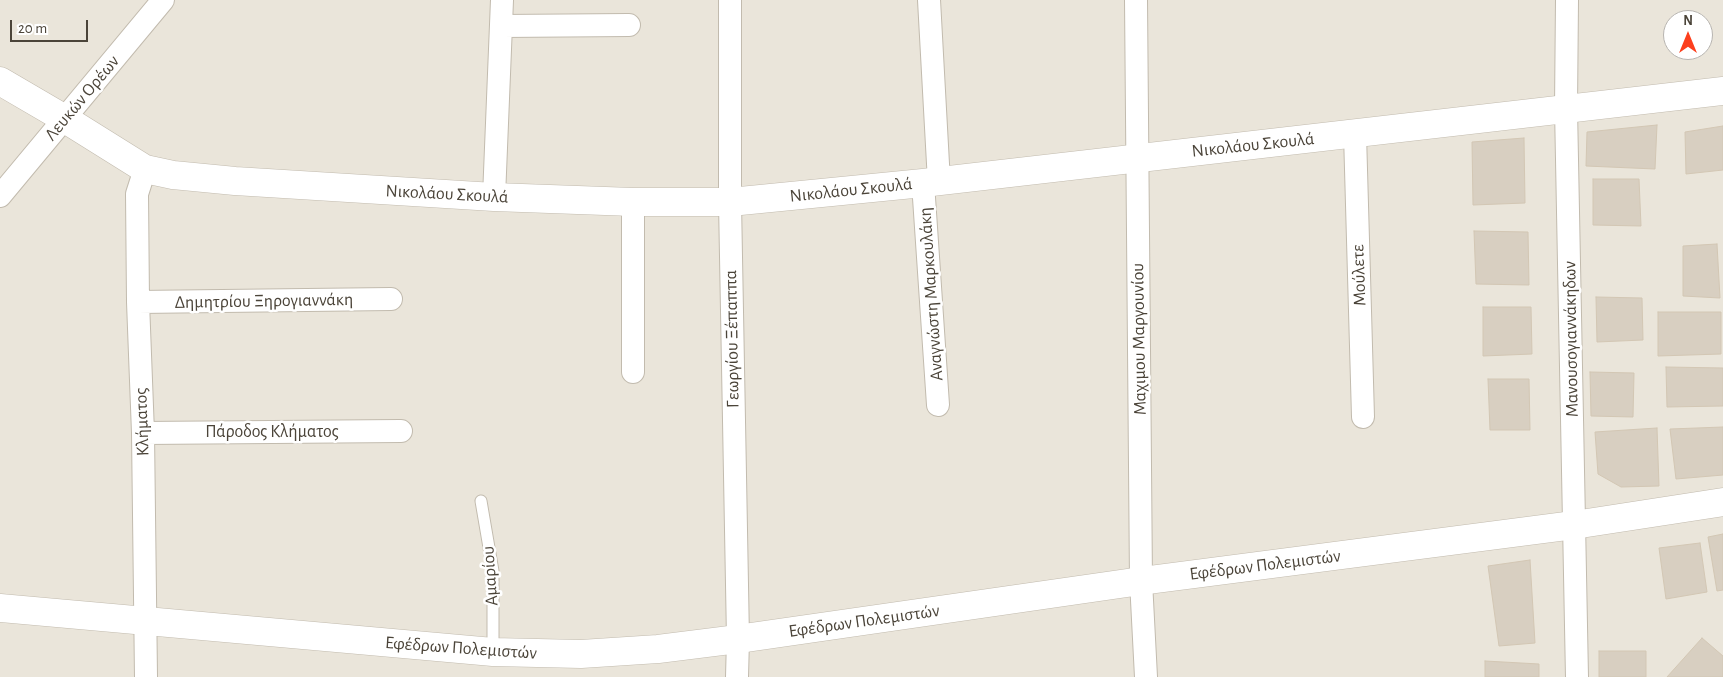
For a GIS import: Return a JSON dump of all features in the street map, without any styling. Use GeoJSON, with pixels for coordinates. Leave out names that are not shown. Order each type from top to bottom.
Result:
{"type":"FeatureCollection","features":[{"type":"Feature","properties":{"kind":"street","name":"Λευκών Ορέων"},"geometry":{"type":"LineString","coordinates":[[0,196],[163,0]]}},
{"type":"Feature","properties":{"kind":"street"},"geometry":{"type":"LineString","coordinates":[[494,197],[502,0]]}},
{"type":"Feature","properties":{"kind":"street","name":"Γεωργίου Ξέπαππα"},"geometry":{"type":"LineString","coordinates":[[730,0],[730,202],[738,639],[737,677]]}},
{"type":"Feature","properties":{"kind":"street","name":"Αναγνώστη Μαρκουλάκη"},"geometry":{"type":"LineString","coordinates":[[929,0],[931,182],[938,405]]}},
{"type":"Feature","properties":{"kind":"street","name":"Μαχιμου Mαργουνίου"},"geometry":{"type":"LineString","coordinates":[[1136,0],[1141,581],[1146,677]]}},
{"type":"Feature","properties":{"kind":"street","name":"Μανουσογιαννάκηδων"},"geometry":{"type":"LineString","coordinates":[[1567,0],[1566,108],[1577,677]]}},
{"type":"Feature","properties":{"kind":"street"},"geometry":{"type":"LineString","coordinates":[[502,26],[629,25]]}},
{"type":"Feature","properties":{"kind":"street","name":"Νικολάου Σκουλά"},"geometry":{"type":"LineString","coordinates":[[0,81],[146,169],[173,175],[235,181],[494,197],[633,202],[730,202],[931,182],[1723,91]]}},
{"type":"Feature","properties":{"kind":"street","name":"Μούλετε"},"geometry":{"type":"LineString","coordinates":[[1355,134],[1363,417]]}},
{"type":"Feature","properties":{"kind":"street","name":"Κλήματος"},"geometry":{"type":"LineString","coordinates":[[146,169],[137,194],[138,302],[143,434],[146,677]]}},
{"type":"Feature","properties":{"kind":"street"},"geometry":{"type":"LineString","coordinates":[[633,202],[633,372]]}},
{"type":"Feature","properties":{"kind":"street","name":"Δημητρίου Ξηρογιαννάκη"},"geometry":{"type":"LineString","coordinates":[[138,302],[391,299]]}},
{"type":"Feature","properties":{"kind":"street","name":"Πάροδος Κλήματος"},"geometry":{"type":"LineString","coordinates":[[143,434],[401,431]]}},
{"type":"Feature","properties":{"kind":"street","name":"Εφέδρων Πολεμιστών"},"geometry":{"type":"LineString","coordinates":[[0,608],[493,652],[581,654],[658,649],[738,639],[1141,581],[1574,525],[1723,502]]}},
{"type":"Feature","properties":{"kind":"lane","name":"Αμαρίου"},"geometry":{"type":"LineString","coordinates":[[481,501],[493,571],[493,652]]}},
{"type":"Feature","properties":{"kind":"shaded area"},"geometry":{"type":"Polygon","coordinates":[[[0,0],[1723,0],[1723,677],[0,677],[0,0]]]}},
{"type":"Feature","properties":{"kind":"building"},"geometry":{"type":"Polygon","coordinates":[[[1657,125],[1655,169],[1586,166],[1587,132],[1657,125]]]}},
{"type":"Feature","properties":{"kind":"building"},"geometry":{"type":"Polygon","coordinates":[[[1723,126],[1723,170],[1686,174],[1685,132],[1723,126]]]}},
{"type":"Feature","properties":{"kind":"building"},"geometry":{"type":"Polygon","coordinates":[[[1524,138],[1525,203],[1473,205],[1472,142],[1524,138]]]}},
{"type":"Feature","properties":{"kind":"building"},"geometry":{"type":"Polygon","coordinates":[[[1593,179],[1639,179],[1641,226],[1593,225],[1593,179]]]}},
{"type":"Feature","properties":{"kind":"building"},"geometry":{"type":"Polygon","coordinates":[[[1474,231],[1528,232],[1529,285],[1476,284],[1474,231]]]}},
{"type":"Feature","properties":{"kind":"building"},"geometry":{"type":"Polygon","coordinates":[[[1717,244],[1720,298],[1683,296],[1683,246],[1717,244]]]}},
{"type":"Feature","properties":{"kind":"building"},"geometry":{"type":"Polygon","coordinates":[[[1596,297],[1642,298],[1643,340],[1597,342],[1596,297]]]}},
{"type":"Feature","properties":{"kind":"building"},"geometry":{"type":"Polygon","coordinates":[[[1483,307],[1531,307],[1532,354],[1483,356],[1483,307]]]}},
{"type":"Feature","properties":{"kind":"building"},"geometry":{"type":"Polygon","coordinates":[[[1658,312],[1721,312],[1721,354],[1658,356],[1658,312]]]}},
{"type":"Feature","properties":{"kind":"building"},"geometry":{"type":"Polygon","coordinates":[[[1666,367],[1723,368],[1723,406],[1667,407],[1666,367]]]}},
{"type":"Feature","properties":{"kind":"building"},"geometry":{"type":"Polygon","coordinates":[[[1590,372],[1634,373],[1633,417],[1591,416],[1590,372]]]}},
{"type":"Feature","properties":{"kind":"building"},"geometry":{"type":"Polygon","coordinates":[[[1488,379],[1529,379],[1530,430],[1490,430],[1488,379]]]}},
{"type":"Feature","properties":{"kind":"building"},"geometry":{"type":"Polygon","coordinates":[[[1723,427],[1723,475],[1676,479],[1670,429],[1723,427]]]}},
{"type":"Feature","properties":{"kind":"building"},"geometry":{"type":"Polygon","coordinates":[[[1657,428],[1659,486],[1621,487],[1598,474],[1595,432],[1657,428]]]}},
{"type":"Feature","properties":{"kind":"building"},"geometry":{"type":"Polygon","coordinates":[[[1723,534],[1723,590],[1717,591],[1708,537],[1723,534]]]}},
{"type":"Feature","properties":{"kind":"building"},"geometry":{"type":"Polygon","coordinates":[[[1700,543],[1707,592],[1666,599],[1659,548],[1700,543]]]}},
{"type":"Feature","properties":{"kind":"building"},"geometry":{"type":"Polygon","coordinates":[[[1530,560],[1535,643],[1499,646],[1488,566],[1530,560]]]}},
{"type":"Feature","properties":{"kind":"building"},"geometry":{"type":"Polygon","coordinates":[[[1702,638],[1723,656],[1723,677],[1667,677],[1702,638]]]}},
{"type":"Feature","properties":{"kind":"building"},"geometry":{"type":"Polygon","coordinates":[[[1599,651],[1646,651],[1646,677],[1599,677],[1599,651]]]}},
{"type":"Feature","properties":{"kind":"building"},"geometry":{"type":"Polygon","coordinates":[[[1485,661],[1539,664],[1539,677],[1485,677],[1485,661]]]}}]}
